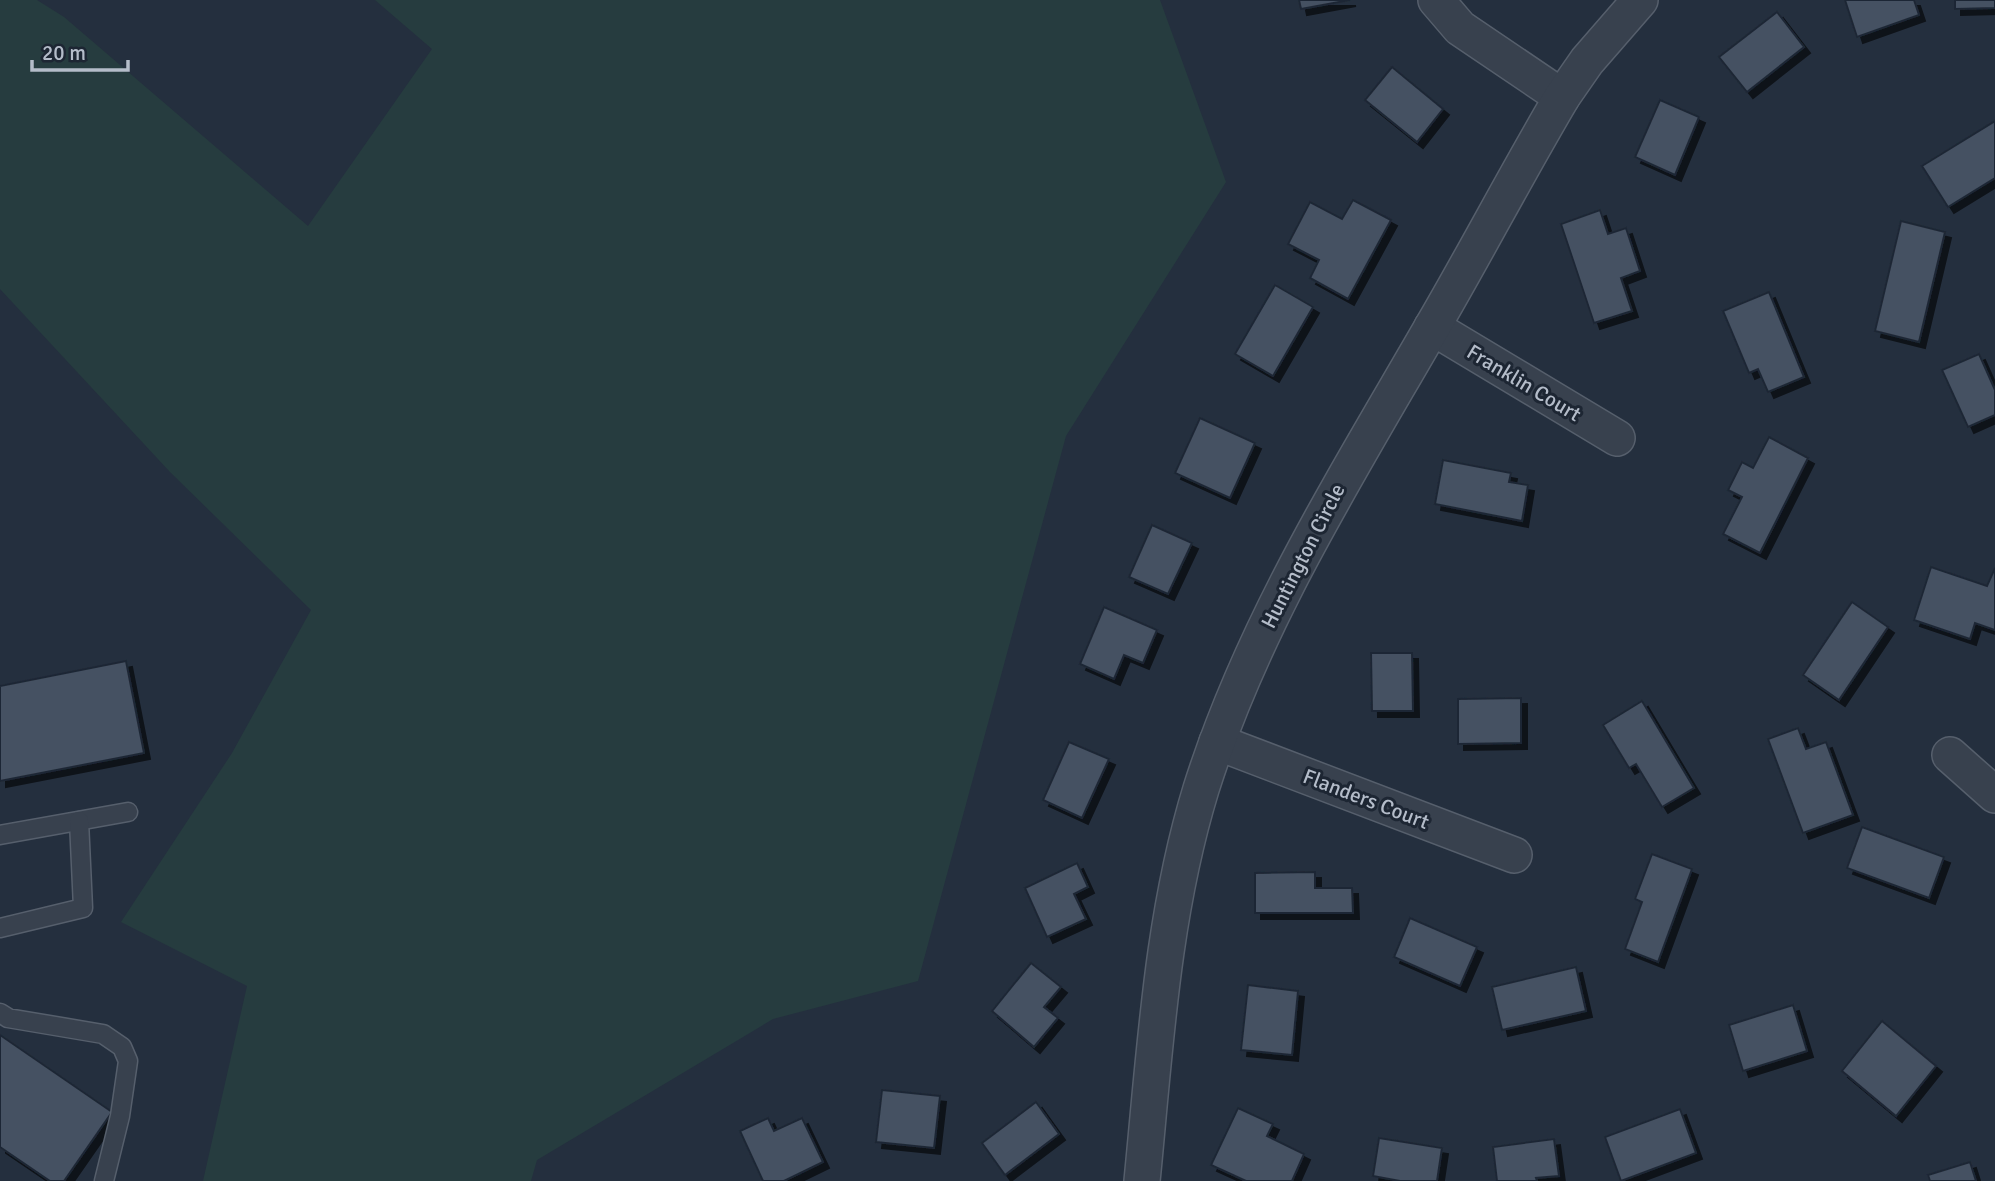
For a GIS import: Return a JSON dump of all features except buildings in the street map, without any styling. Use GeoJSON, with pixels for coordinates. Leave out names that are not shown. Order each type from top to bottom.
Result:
{"type":"FeatureCollection","features":[{"type":"Feature","properties":{"kind":"street"},"geometry":{"type":"LineString","coordinates":[[1436,0],[1461,28],[1562,97]]}},
{"type":"Feature","properties":{"kind":"street","name":"Huntington Circle"},"geometry":{"type":"LineString","coordinates":[[1142,1181],[1170,928],[1180,872],[1217,742],[1266,623],[1348,468],[1432,327],[1562,97],[1587,61],[1640,0]]}},
{"type":"Feature","properties":{"kind":"street","name":"Franklin Court"},"geometry":{"type":"LineString","coordinates":[[1432,327],[1617,438]]}},
{"type":"Feature","properties":{"kind":"street","name":"Flanders Court"},"geometry":{"type":"LineString","coordinates":[[1217,742],[1514,855]]}},
{"type":"Feature","properties":{"kind":"street"},"geometry":{"type":"LineString","coordinates":[[1950,755],[1995,795]]}},
{"type":"Feature","properties":{"kind":"lane"},"geometry":{"type":"LineString","coordinates":[[0,835],[128,812]]}},
{"type":"Feature","properties":{"kind":"lane"},"geometry":{"type":"LineString","coordinates":[[0,928],[83,908],[79,821]]}},
{"type":"Feature","properties":{"kind":"lane"},"geometry":{"type":"LineString","coordinates":[[0,1013],[8,1018],[103,1034],[122,1047],[128,1061],[120,1116],[104,1181]]}},
{"type":"Feature","properties":{"kind":"green space"},"geometry":{"type":"Polygon","coordinates":[[[0,0],[37,0],[64,17],[308,226],[432,49],[375,0],[1160,0],[1226,182],[1066,436],[918,981],[773,1019],[537,1160],[531,1181],[203,1181],[247,986],[121,922],[232,753],[311,610],[170,472],[0,289],[0,0]]]}}]}
